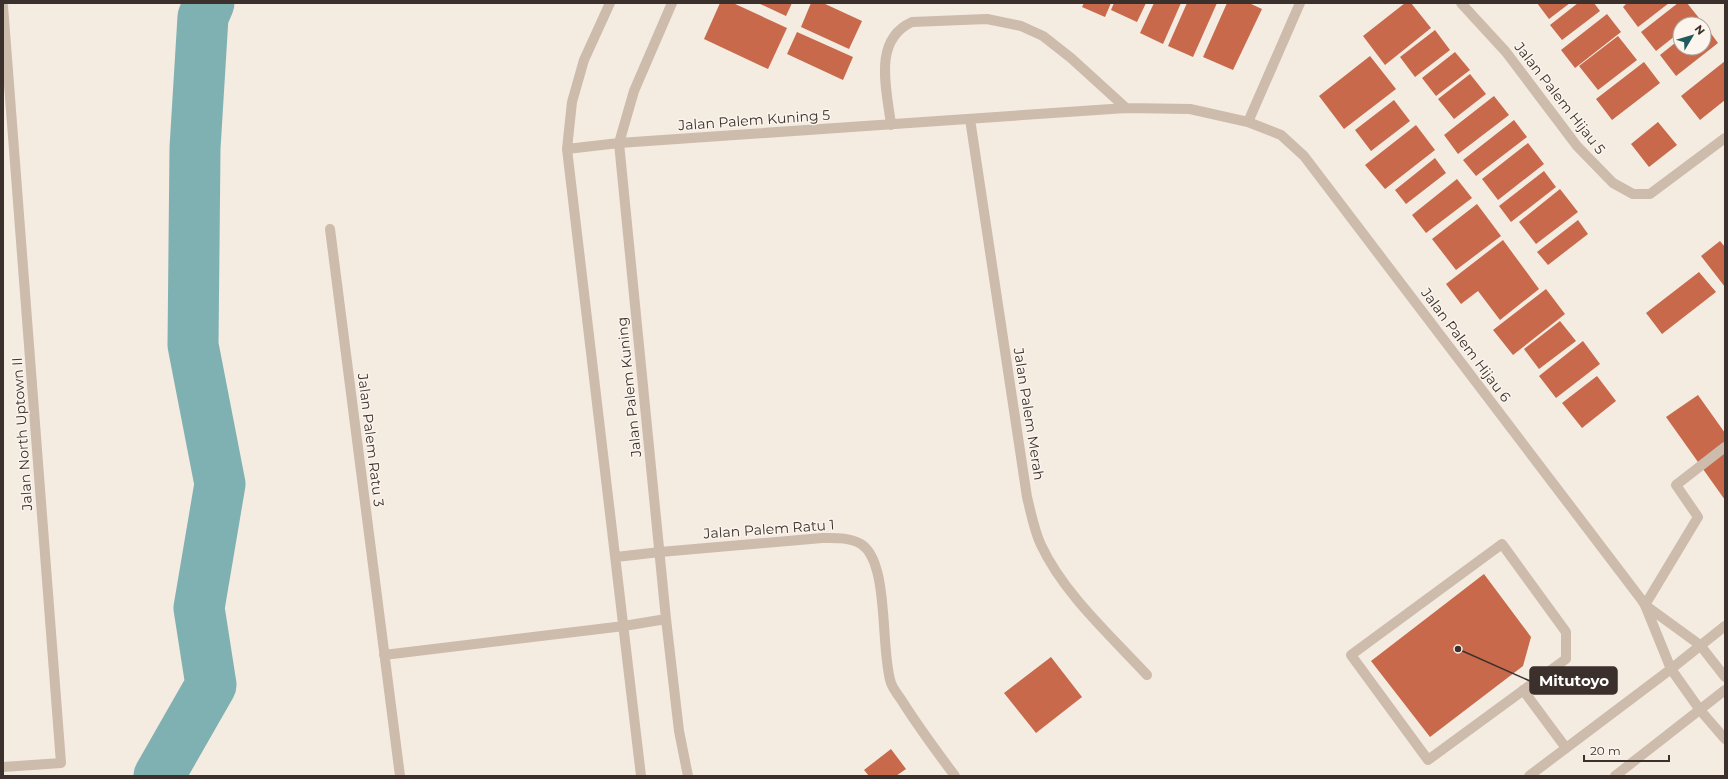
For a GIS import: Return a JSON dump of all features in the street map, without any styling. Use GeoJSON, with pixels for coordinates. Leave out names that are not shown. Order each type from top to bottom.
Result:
{"type":"FeatureCollection","features":[{"type":"Feature","properties":{"kind":"street"},"geometry":{"type":"LineString","coordinates":[[610,3],[584,60],[572,102],[567,149],[641,776]]}},
{"type":"Feature","properties":{"kind":"street","name":"Jalan Palem Kuning"},"geometry":{"type":"LineString","coordinates":[[672,3],[634,91],[619,143],[666,619],[679,731],[688,776]]}},
{"type":"Feature","properties":{"kind":"street"},"geometry":{"type":"LineString","coordinates":[[1248,122],[1300,3]]}},
{"type":"Feature","properties":{"kind":"street","name":"Jalan Palem Hijau 5"},"geometry":{"type":"LineString","coordinates":[[1460,3],[1506,52],[1577,146],[1613,183],[1633,194],[1650,194],[1725,138]]}},
{"type":"Feature","properties":{"kind":"street","name":"Jalan North Uptown II"},"geometry":{"type":"LineString","coordinates":[[3,6],[61,763],[3,767]]}},
{"type":"Feature","properties":{"kind":"street"},"geometry":{"type":"LineString","coordinates":[[892,125],[884,66],[887,50],[892,38],[902,26],[912,22],[987,19],[1021,26],[1043,36],[1071,58],[1126,108]]}},
{"type":"Feature","properties":{"kind":"street","name":"Jalan Palem Kuning 5"},"geometry":{"type":"LineString","coordinates":[[567,149],[619,143],[1126,108],[1190,109],[1248,122]]}},
{"type":"Feature","properties":{"kind":"street","name":"Jalan Palem Merah"},"geometry":{"type":"LineString","coordinates":[[970,119],[1027,498],[1040,543],[1056,573],[1093,617],[1147,674]]}},
{"type":"Feature","properties":{"kind":"street","name":"Jalan Palem Hijau 6"},"geometry":{"type":"LineString","coordinates":[[1248,122],[1281,135],[1304,156],[1645,605]]}},
{"type":"Feature","properties":{"kind":"street","name":"Jalan Palem Ratu 3"},"geometry":{"type":"LineString","coordinates":[[330,229],[400,776]]}},
{"type":"Feature","properties":{"kind":"street"},"geometry":{"type":"LineString","coordinates":[[1645,605],[1698,517],[1676,485],[1725,447]]}},
{"type":"Feature","properties":{"kind":"street","name":"Jalan Palem Ratu 1"},"geometry":{"type":"LineString","coordinates":[[616,557],[822,538],[846,538],[860,544],[868,550],[874,561],[880,584],[887,664],[891,684],[920,730],[955,776]]}},
{"type":"Feature","properties":{"kind":"street"},"geometry":{"type":"LineString","coordinates":[[1502,544],[1566,632],[1566,659],[1523,690],[1428,760],[1351,655],[1502,544]]}},
{"type":"Feature","properties":{"kind":"street"},"geometry":{"type":"LineString","coordinates":[[1645,605],[1700,645],[1725,677]]}},
{"type":"Feature","properties":{"kind":"street"},"geometry":{"type":"LineString","coordinates":[[1645,605],[1671,669],[1700,710],[1725,739]]}},
{"type":"Feature","properties":{"kind":"street"},"geometry":{"type":"LineString","coordinates":[[384,655],[624,626],[666,619]]}},
{"type":"Feature","properties":{"kind":"street"},"geometry":{"type":"LineString","coordinates":[[1529,776],[1671,669],[1725,626]]}},
{"type":"Feature","properties":{"kind":"street"},"geometry":{"type":"LineString","coordinates":[[1523,690],[1566,748]]}},
{"type":"Feature","properties":{"kind":"street"},"geometry":{"type":"LineString","coordinates":[[1615,776],[1725,690]]}},
{"type":"Feature","properties":{"kind":"building"},"geometry":{"type":"Polygon","coordinates":[[[720,3],[733,3],[787,28],[768,69],[704,39],[720,3]]]}},
{"type":"Feature","properties":{"kind":"building"},"geometry":{"type":"Polygon","coordinates":[[[758,3],[792,3],[786,16],[758,3]]]}},
{"type":"Feature","properties":{"kind":"building"},"geometry":{"type":"Polygon","coordinates":[[[811,3],[823,3],[862,21],[849,49],[801,27],[811,3]]]}},
{"type":"Feature","properties":{"kind":"building"},"geometry":{"type":"Polygon","coordinates":[[[1084,3],[1111,3],[1105,17],[1082,7],[1084,3]]]}},
{"type":"Feature","properties":{"kind":"building"},"geometry":{"type":"Polygon","coordinates":[[[1114,3],[1146,3],[1137,22],[1111,10],[1114,3]]]}},
{"type":"Feature","properties":{"kind":"building"},"geometry":{"type":"Polygon","coordinates":[[[1154,3],[1181,3],[1163,44],[1140,33],[1154,3]]]}},
{"type":"Feature","properties":{"kind":"building"},"geometry":{"type":"Polygon","coordinates":[[[1187,3],[1217,3],[1193,57],[1168,46],[1187,3]]]}},
{"type":"Feature","properties":{"kind":"building"},"geometry":{"type":"Polygon","coordinates":[[[1227,3],[1249,3],[1262,9],[1233,70],[1203,57],[1227,3]]]}},
{"type":"Feature","properties":{"kind":"building"},"geometry":{"type":"Polygon","coordinates":[[[1405,3],[1411,3],[1431,28],[1385,65],[1363,36],[1405,3]]]}},
{"type":"Feature","properties":{"kind":"building"},"geometry":{"type":"Polygon","coordinates":[[[1537,3],[1570,3],[1549,19],[1537,3]]]}},
{"type":"Feature","properties":{"kind":"building"},"geometry":{"type":"Polygon","coordinates":[[[1578,3],[1594,3],[1600,11],[1562,40],[1550,25],[1578,3]]]}},
{"type":"Feature","properties":{"kind":"building"},"geometry":{"type":"Polygon","coordinates":[[[1627,3],[1669,3],[1638,27],[1623,7],[1627,3]]]}},
{"type":"Feature","properties":{"kind":"building"},"geometry":{"type":"Polygon","coordinates":[[[1678,3],[1687,3],[1697,16],[1672,16],[1672,38],[1656,51],[1641,32],[1678,3]]]}},
{"type":"Feature","properties":{"kind":"building"},"geometry":{"type":"Polygon","coordinates":[[[1607,14],[1621,32],[1575,68],[1561,50],[1607,14]]]}},
{"type":"Feature","properties":{"kind":"building"},"geometry":{"type":"Polygon","coordinates":[[[1435,30],[1450,50],[1415,77],[1400,57],[1435,30]]]}},
{"type":"Feature","properties":{"kind":"building"},"geometry":{"type":"Polygon","coordinates":[[[797,32],[853,57],[843,80],[787,54],[797,32]]]}},
{"type":"Feature","properties":{"kind":"building"},"geometry":{"type":"Polygon","coordinates":[[[1712,35],[1718,43],[1712,48],[1712,35]]]}},
{"type":"Feature","properties":{"kind":"building"},"geometry":{"type":"Polygon","coordinates":[[[1618,36],[1637,60],[1598,90],[1579,66],[1618,36]]]}},
{"type":"Feature","properties":{"kind":"building"},"geometry":{"type":"Polygon","coordinates":[[[1672,45],[1672,56],[1701,56],[1676,76],[1660,55],[1672,45]]]}},
{"type":"Feature","properties":{"kind":"building"},"geometry":{"type":"Polygon","coordinates":[[[1455,52],[1470,70],[1436,96],[1422,78],[1455,52]]]}},
{"type":"Feature","properties":{"kind":"building"},"geometry":{"type":"Polygon","coordinates":[[[1370,56],[1396,89],[1344,129],[1319,96],[1370,56]]]}},
{"type":"Feature","properties":{"kind":"building"},"geometry":{"type":"Polygon","coordinates":[[[1725,61],[1725,100],[1700,120],[1681,96],[1725,61]]]}},
{"type":"Feature","properties":{"kind":"building"},"geometry":{"type":"Polygon","coordinates":[[[1644,62],[1660,83],[1612,120],[1596,99],[1644,62]]]}},
{"type":"Feature","properties":{"kind":"building"},"geometry":{"type":"Polygon","coordinates":[[[1470,74],[1486,94],[1454,119],[1438,99],[1470,74]]]}},
{"type":"Feature","properties":{"kind":"building"},"geometry":{"type":"Polygon","coordinates":[[[1494,96],[1509,115],[1458,154],[1444,135],[1494,96]]]}},
{"type":"Feature","properties":{"kind":"building"},"geometry":{"type":"Polygon","coordinates":[[[1394,100],[1410,121],[1371,151],[1355,130],[1394,100]]]}},
{"type":"Feature","properties":{"kind":"building"},"geometry":{"type":"Polygon","coordinates":[[[1514,120],[1527,137],[1476,176],[1463,160],[1514,120]]]}},
{"type":"Feature","properties":{"kind":"building"},"geometry":{"type":"Polygon","coordinates":[[[1658,122],[1677,145],[1649,167],[1631,144],[1658,122]]]}},
{"type":"Feature","properties":{"kind":"building"},"geometry":{"type":"Polygon","coordinates":[[[1416,125],[1435,150],[1385,189],[1365,165],[1416,125]]]}},
{"type":"Feature","properties":{"kind":"building"},"geometry":{"type":"Polygon","coordinates":[[[1528,143],[1544,164],[1498,200],[1482,179],[1528,143]]]}},
{"type":"Feature","properties":{"kind":"building"},"geometry":{"type":"Polygon","coordinates":[[[1435,158],[1446,173],[1406,204],[1395,190],[1435,158]]]}},
{"type":"Feature","properties":{"kind":"building"},"geometry":{"type":"Polygon","coordinates":[[[1544,171],[1556,187],[1511,222],[1499,206],[1544,171]]]}},
{"type":"Feature","properties":{"kind":"building"},"geometry":{"type":"Polygon","coordinates":[[[1457,179],[1472,198],[1426,233],[1412,215],[1457,179]]]}},
{"type":"Feature","properties":{"kind":"building"},"geometry":{"type":"Polygon","coordinates":[[[1560,189],[1578,212],[1536,244],[1519,222],[1560,189]]]}},
{"type":"Feature","properties":{"kind":"building"},"geometry":{"type":"Polygon","coordinates":[[[1477,204],[1501,236],[1456,270],[1432,239],[1477,204]]]}},
{"type":"Feature","properties":{"kind":"building"},"geometry":{"type":"Polygon","coordinates":[[[1578,220],[1588,234],[1548,265],[1537,252],[1578,220]]]}},
{"type":"Feature","properties":{"kind":"building"},"geometry":{"type":"Polygon","coordinates":[[[1503,240],[1539,289],[1500,320],[1478,291],[1461,304],[1446,284],[1503,240]]]}},
{"type":"Feature","properties":{"kind":"building"},"geometry":{"type":"Polygon","coordinates":[[[1720,241],[1725,247],[1725,287],[1701,256],[1720,241]]]}},
{"type":"Feature","properties":{"kind":"building"},"geometry":{"type":"Polygon","coordinates":[[[1699,272],[1716,292],[1662,334],[1646,313],[1699,272]]]}},
{"type":"Feature","properties":{"kind":"building"},"geometry":{"type":"Polygon","coordinates":[[[1546,289],[1565,314],[1513,355],[1493,330],[1546,289]]]}},
{"type":"Feature","properties":{"kind":"building"},"geometry":{"type":"Polygon","coordinates":[[[1560,321],[1576,341],[1539,369],[1524,349],[1560,321]]]}},
{"type":"Feature","properties":{"kind":"building"},"geometry":{"type":"Polygon","coordinates":[[[1583,341],[1600,364],[1556,398],[1539,376],[1583,341]]]}},
{"type":"Feature","properties":{"kind":"building"},"geometry":{"type":"Polygon","coordinates":[[[1597,376],[1616,401],[1582,428],[1562,403],[1597,376]]]}},
{"type":"Feature","properties":{"kind":"building"},"geometry":{"type":"Polygon","coordinates":[[[1698,395],[1725,433],[1725,500],[1666,417],[1698,395]]]}},
{"type":"Feature","properties":{"kind":"building"},"geometry":{"type":"Polygon","coordinates":[[[1484,574],[1531,637],[1523,666],[1430,737],[1371,661],[1484,574]]]}},
{"type":"Feature","properties":{"kind":"building"},"geometry":{"type":"Polygon","coordinates":[[[1051,657],[1082,697],[1036,733],[1004,693],[1051,657]]]}},
{"type":"Feature","properties":{"kind":"building"},"geometry":{"type":"Polygon","coordinates":[[[891,749],[906,769],[896,776],[869,776],[864,770],[891,749]]]}},
{"type":"Feature","properties":{"kind":"waterway"},"geometry":{"type":"LineString","coordinates":[[159,776],[211,685],[199,608],[220,484],[193,345],[195,148],[203,17],[209,3]]}},
{"type":"Feature","properties":{"kind":"place","name":"Mitutoyo"},"geometry":{"type":"Point","coordinates":[1458,649]}}]}
